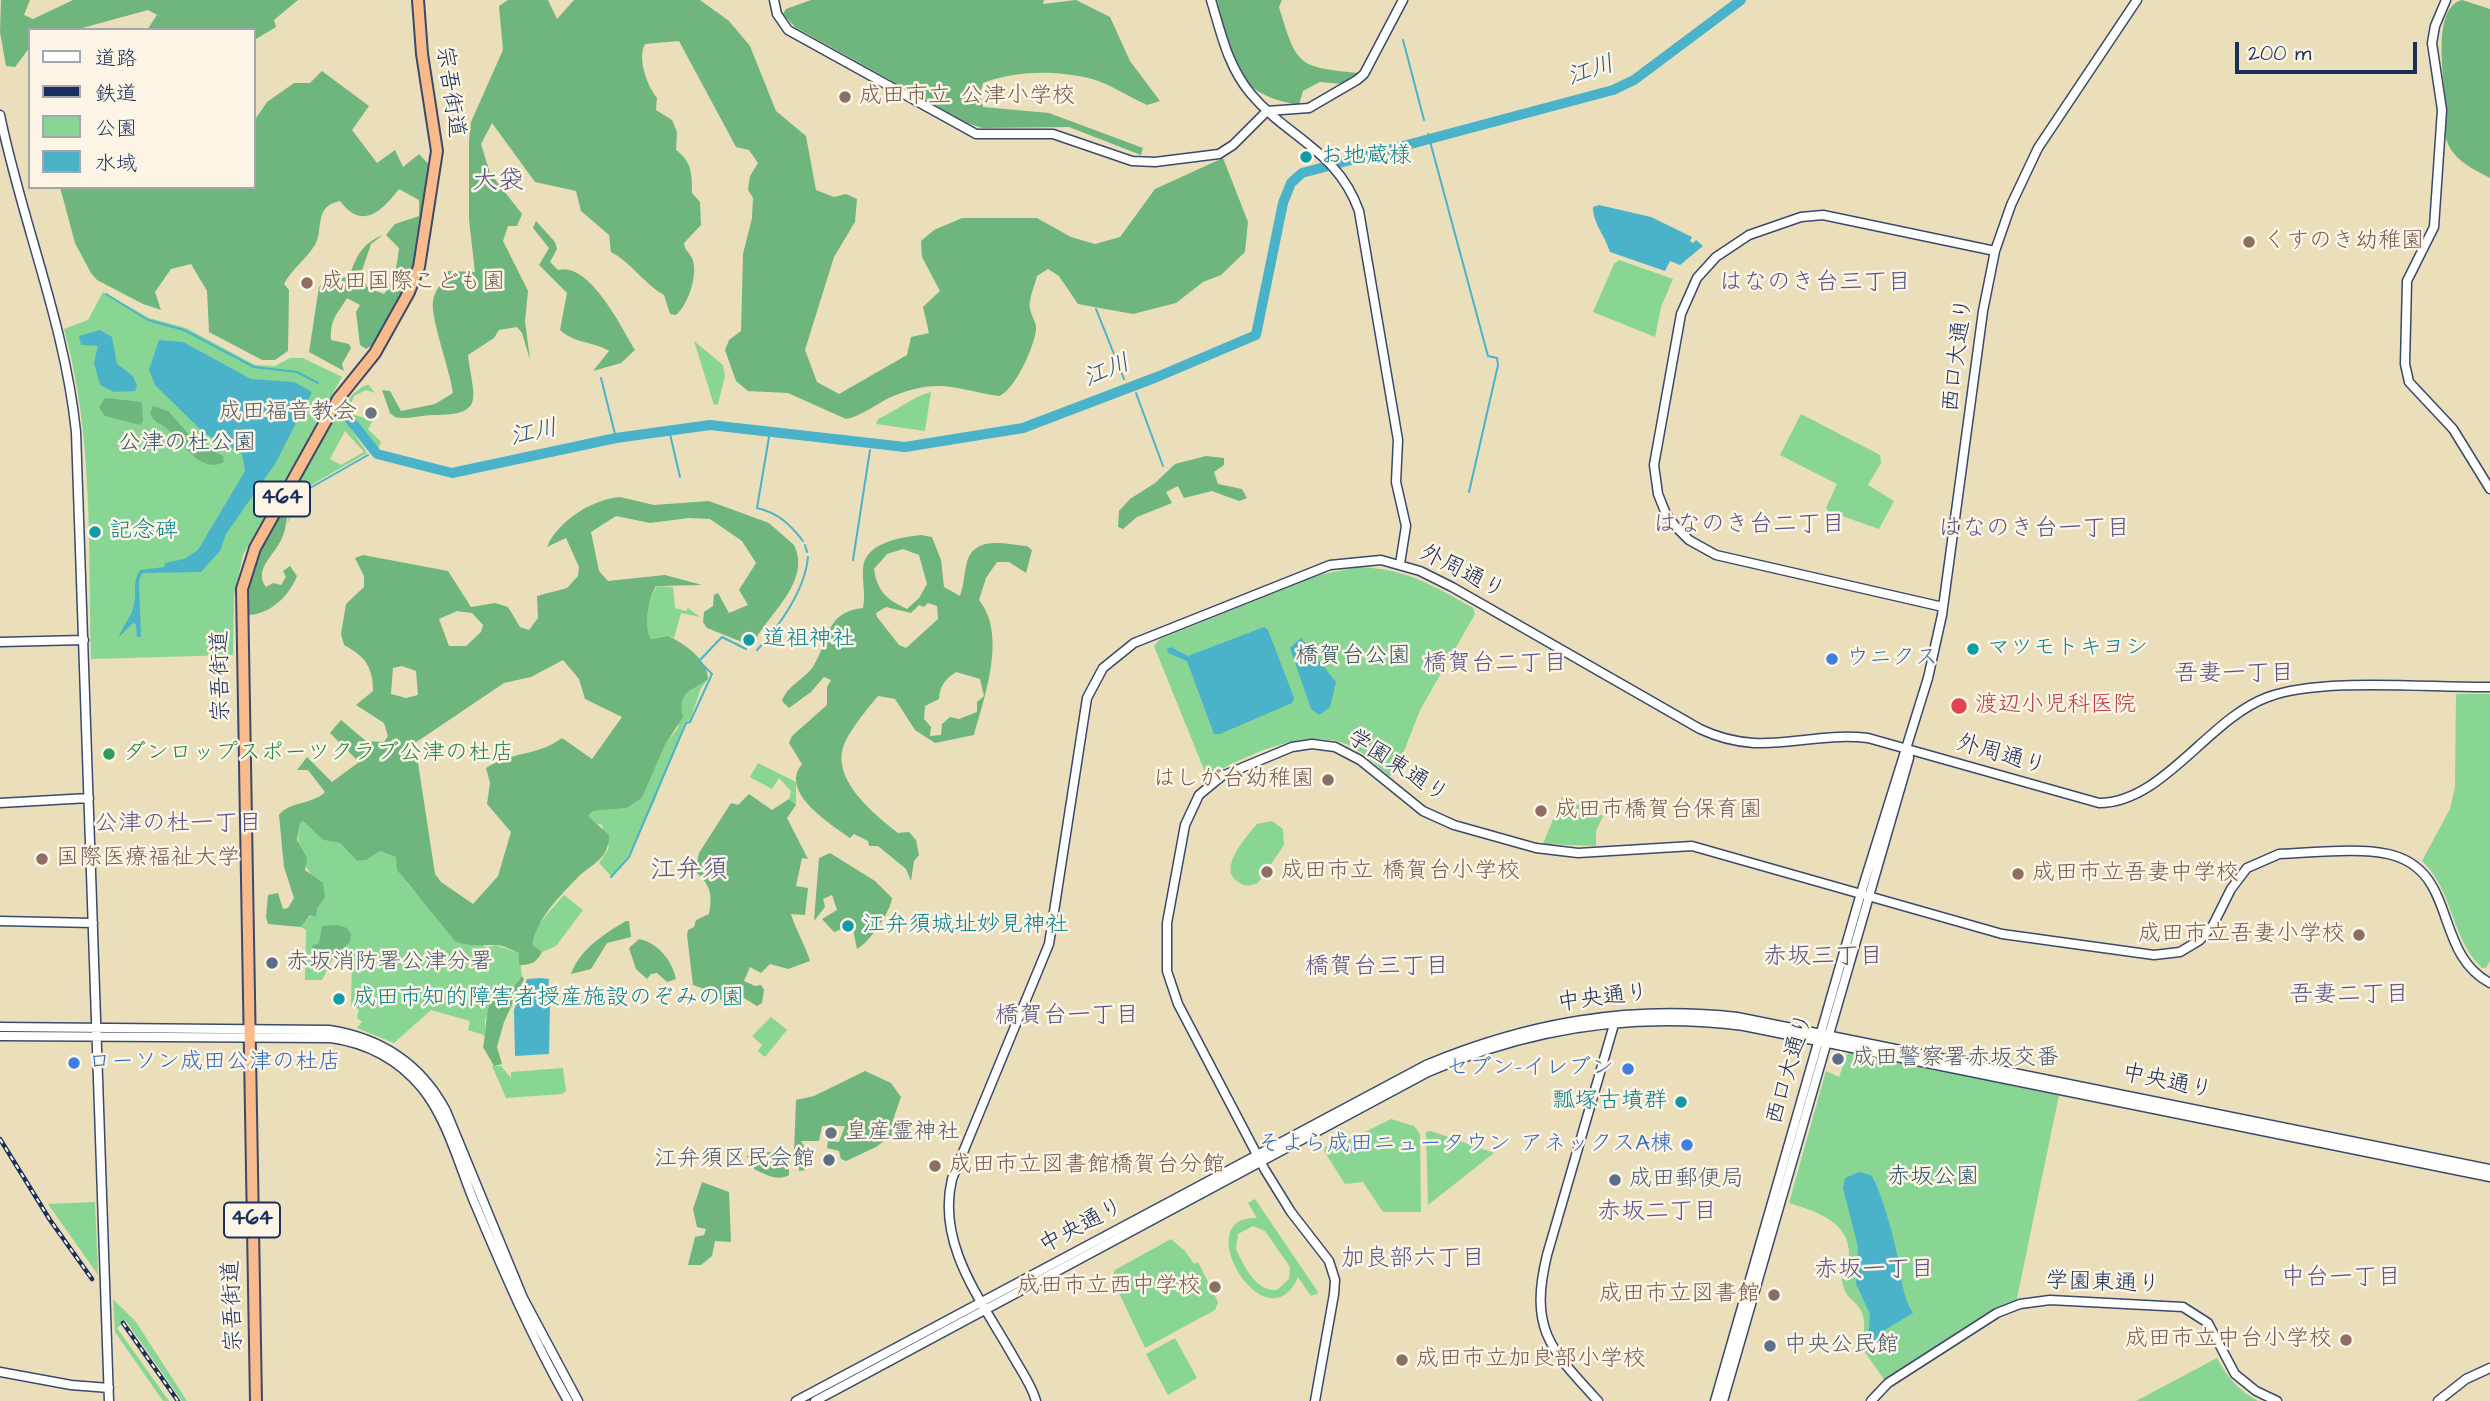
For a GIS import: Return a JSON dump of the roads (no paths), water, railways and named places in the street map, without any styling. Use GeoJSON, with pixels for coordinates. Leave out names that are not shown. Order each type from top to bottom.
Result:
{"type":"FeatureCollection","features":[{"type":"Feature","properties":{"kind":"highway","name":"宗吾街道"},"geometry":{"type":"LineString","coordinates":[[257,1401],[242,589],[247,568],[267,526],[338,399],[375,353],[410,292],[419,267],[437,151],[422,54],[418,0]]}},
{"type":"Feature","properties":{"kind":"street"},"geometry":{"type":"LineString","coordinates":[[774,0],[777,14],[788,30],[976,134],[998,137],[1044,132],[1063,136],[1132,161],[1155,162],[1219,154],[1233,145],[1267,111],[1309,108],[1357,80],[1364,74],[1403,0]]}},
{"type":"Feature","properties":{"kind":"street"},"geometry":{"type":"LineString","coordinates":[[1211,0],[1227,55],[1249,92],[1267,111],[1327,157],[1353,195],[1362,220],[1398,435],[1396,482],[1406,526],[1400,564]]}},
{"type":"Feature","properties":{"kind":"street","name":"西口大通り"},"geometry":{"type":"LineString","coordinates":[[1715,1401],[1824,1037],[1870,896],[1909,758],[1908,749],[1928,678],[1943,607],[1983,311],[1995,251],[2014,196],[2038,148],[2137,0]]}},
{"type":"Feature","properties":{"kind":"street"},"geometry":{"type":"LineString","coordinates":[[2446,0],[2435,26],[2432,43],[2442,110],[2434,227],[2407,281],[2405,364],[2412,386],[2453,429],[2490,489]]}},
{"type":"Feature","properties":{"kind":"street"},"geometry":{"type":"LineString","coordinates":[[0,115],[71,390],[78,453],[109,1401]]}},
{"type":"Feature","properties":{"kind":"street"},"geometry":{"type":"LineString","coordinates":[[1943,607],[1757,565],[1701,548],[1689,540],[1666,514],[1658,494],[1654,465],[1686,299],[1707,265],[1730,246],[1749,235],[1801,216],[1823,215],[1995,251]]}},
{"type":"Feature","properties":{"kind":"street","name":"外周通り"},"geometry":{"type":"LineString","coordinates":[[1036,1401],[953,1247],[948,1215],[949,1190],[1049,944],[1084,711],[1094,682],[1108,662],[1134,643],[1307,573],[1349,561],[1381,560],[1400,564],[1452,587],[1715,736],[1757,745],[1846,736],[1877,740],[2091,803],[2107,803],[2141,791],[2241,712],[2276,694],[2320,688],[2490,687]]}},
{"type":"Feature","properties":{"kind":"street"},"geometry":{"type":"LineString","coordinates":[[0,642],[83,640]]}},
{"type":"Feature","properties":{"kind":"street","name":"学園東通り"},"geometry":{"type":"LineString","coordinates":[[1315,1401],[1335,1280],[1324,1252],[1283,1202],[1259,1158],[1178,1004],[1165,961],[1167,923],[1185,825],[1199,795],[1222,776],[1292,747],[1312,744],[1335,747],[1360,760],[1423,811],[1454,825],[1558,852],[1692,846],[2022,938],[2166,955],[2192,946],[2207,933],[2238,880],[2257,862],[2279,854],[2384,853],[2412,863],[2430,880],[2457,950],[2471,970],[2490,983]]}},
{"type":"Feature","properties":{"kind":"street","name":"西口大通り"},"geometry":{"type":"LineString","coordinates":[[1723,1401],[1861,893],[1902,756],[1908,749]]}},
{"type":"Feature","properties":{"kind":"street"},"geometry":{"type":"LineString","coordinates":[[0,803],[89,798]]}},
{"type":"Feature","properties":{"kind":"street"},"geometry":{"type":"LineString","coordinates":[[0,921],[93,923]]}},
{"type":"Feature","properties":{"kind":"street"},"geometry":{"type":"LineString","coordinates":[[1598,1401],[1549,1345],[1541,1322],[1539,1293],[1616,1019]]}},
{"type":"Feature","properties":{"kind":"street","name":"中央通り"},"geometry":{"type":"LineString","coordinates":[[815,1401],[984,1306],[1259,1158],[1455,1060],[1537,1035],[1616,1019],[1726,1024],[1824,1037],[2490,1169]]}},
{"type":"Feature","properties":{"kind":"street"},"geometry":{"type":"LineString","coordinates":[[0,1027],[316,1037],[357,1043],[394,1061],[423,1089],[442,1121],[516,1302],[568,1401]]}},
{"type":"Feature","properties":{"kind":"street"},"geometry":{"type":"LineString","coordinates":[[249,1034],[321,1030],[350,1033],[396,1054],[422,1076],[446,1111],[523,1298],[578,1401]]}},
{"type":"Feature","properties":{"kind":"street"},"geometry":{"type":"LineString","coordinates":[[0,1036],[96,1032]]}},
{"type":"Feature","properties":{"kind":"street","name":"中央通り"},"geometry":{"type":"LineString","coordinates":[[1824,1037],[2490,1177]]}},
{"type":"Feature","properties":{"kind":"street","name":"学園東通り"},"geometry":{"type":"LineString","coordinates":[[1871,1401],[1888,1383],[1997,1313],[2020,1304],[2050,1300],[2183,1307],[2208,1323],[2235,1374],[2256,1391],[2277,1401]]}},
{"type":"Feature","properties":{"kind":"street","name":"中央通り"},"geometry":{"type":"LineString","coordinates":[[796,1401],[984,1306]]}},
{"type":"Feature","properties":{"kind":"street"},"geometry":{"type":"LineString","coordinates":[[2438,1401],[2466,1378],[2490,1368]]}},
{"type":"Feature","properties":{"kind":"street"},"geometry":{"type":"LineString","coordinates":[[0,1372],[71,1385],[109,1388]]}},
{"type":"Feature","properties":{"kind":"water"},"geometry":{"type":"Polygon","coordinates":[[[1599,205],[1651,217],[1692,237],[1690,241],[1693,243],[1696,240],[1703,246],[1680,265],[1670,261],[1665,271],[1610,252],[1594,213],[1593,207],[1599,205]]]}},
{"type":"Feature","properties":{"kind":"water"},"geometry":{"type":"Polygon","coordinates":[[[100,330],[112,337],[117,364],[133,376],[137,386],[135,391],[114,392],[100,385],[94,363],[98,346],[81,345],[79,336],[100,330]]]}},
{"type":"Feature","properties":{"kind":"water"},"geometry":{"type":"Polygon","coordinates":[[[159,340],[183,342],[251,379],[294,382],[312,392],[275,464],[226,534],[220,551],[201,572],[142,573],[139,581],[141,637],[137,637],[136,624],[133,623],[119,637],[133,609],[136,579],[140,570],[164,567],[165,563],[184,559],[198,550],[245,471],[242,454],[204,433],[155,385],[149,370],[159,340]]]}},
{"type":"Feature","properties":{"kind":"water"},"geometry":{"type":"Polygon","coordinates":[[[1264,627],[1268,630],[1294,698],[1292,703],[1220,734],[1214,734],[1187,661],[1168,653],[1167,649],[1171,647],[1188,656],[1264,627]]]}},
{"type":"Feature","properties":{"kind":"water"},"geometry":{"type":"Polygon","coordinates":[[[1301,638],[1336,682],[1330,707],[1319,715],[1311,709],[1290,648],[1301,638]]]}},
{"type":"Feature","properties":{"kind":"water"},"geometry":{"type":"Polygon","coordinates":[[[527,979],[549,979],[549,1054],[515,1056],[514,1010],[527,979]]]}},
{"type":"Feature","properties":{"kind":"water"},"geometry":{"type":"Polygon","coordinates":[[[1859,1172],[1871,1175],[1879,1191],[1893,1236],[1904,1291],[1913,1313],[1880,1333],[1871,1349],[1868,1340],[1870,1314],[1856,1284],[1858,1247],[1843,1188],[1845,1178],[1859,1172]]]}},
{"type":"Feature","properties":{"kind":"waterway","name":"江川"},"geometry":{"type":"LineString","coordinates":[[347,416],[377,454],[452,473],[616,438],[710,425],[905,447],[1023,428],[1157,377],[1256,335],[1283,203],[1291,183],[1302,173],[1613,90],[1634,80],[1741,0]]}},
{"type":"Feature","properties":{"kind":"waterway"},"geometry":{"type":"LineString","coordinates":[[1403,40],[1424,120]]}},
{"type":"Feature","properties":{"kind":"waterway"},"geometry":{"type":"LineString","coordinates":[[1428,134],[1488,356],[1497,358],[1498,365],[1469,492]]}},
{"type":"Feature","properties":{"kind":"waterway","name":"江川"},"geometry":{"type":"LineString","coordinates":[[106,294],[148,320],[184,330],[254,367],[297,372],[318,383]]}},
{"type":"Feature","properties":{"kind":"waterway"},"geometry":{"type":"LineString","coordinates":[[1096,309],[1124,379]]}},
{"type":"Feature","properties":{"kind":"waterway"},"geometry":{"type":"LineString","coordinates":[[601,378],[615,434]]}},
{"type":"Feature","properties":{"kind":"waterway"},"geometry":{"type":"LineString","coordinates":[[1136,393],[1163,466]]}},
{"type":"Feature","properties":{"kind":"waterway"},"geometry":{"type":"LineString","coordinates":[[670,434],[680,477]]}},
{"type":"Feature","properties":{"kind":"waterway"},"geometry":{"type":"LineString","coordinates":[[769,437],[757,508],[783,520],[803,541]]}},
{"type":"Feature","properties":{"kind":"waterway"},"geometry":{"type":"LineString","coordinates":[[853,560],[870,450]]}},
{"type":"Feature","properties":{"kind":"waterway"},"geometry":{"type":"LineString","coordinates":[[310,488],[368,455]]}},
{"type":"Feature","properties":{"kind":"waterway"},"geometry":{"type":"LineString","coordinates":[[805,545],[807,552]]}},
{"type":"Feature","properties":{"kind":"waterway"},"geometry":{"type":"LineString","coordinates":[[757,650],[790,607],[802,582],[808,557]]}},
{"type":"Feature","properties":{"kind":"waterway"},"geometry":{"type":"LineString","coordinates":[[611,877],[629,857],[686,723],[690,722],[712,674],[699,661],[722,637],[746,649]]}},
{"type":"Feature","properties":{"kind":"railway"},"geometry":{"type":"LineString","coordinates":[[0,1139],[50,1220],[92,1279]]}},
{"type":"Feature","properties":{"kind":"railway"},"geometry":{"type":"LineString","coordinates":[[123,1323],[178,1401]]}},
{"type":"Feature","properties":{"kind":"place","name":"成田市立 公津小学校"},"geometry":{"type":"Point","coordinates":[845,97]}},
{"type":"Feature","properties":{"kind":"place","name":"お地蔵様"},"geometry":{"type":"Point","coordinates":[1306,157]}},
{"type":"Feature","properties":{"kind":"place","name":"くすのき幼稚園"},"geometry":{"type":"Point","coordinates":[2249,242]}},
{"type":"Feature","properties":{"kind":"place","name":"成田国際こども園"},"geometry":{"type":"Point","coordinates":[307,283]}},
{"type":"Feature","properties":{"kind":"place","name":"成田福音教会"},"geometry":{"type":"Point","coordinates":[371,413]}},
{"type":"Feature","properties":{"kind":"place","name":"記念碑"},"geometry":{"type":"Point","coordinates":[95,532]}},
{"type":"Feature","properties":{"kind":"place","name":"道祖神社"},"geometry":{"type":"Point","coordinates":[749,640]}},
{"type":"Feature","properties":{"kind":"place","name":"マツモトキヨシ"},"geometry":{"type":"Point","coordinates":[1973,649]}},
{"type":"Feature","properties":{"kind":"place","name":"ウニクス"},"geometry":{"type":"Point","coordinates":[1832,659]}},
{"type":"Feature","properties":{"kind":"place","name":"渡辺小児科医院"},"geometry":{"type":"Point","coordinates":[1959,706]}},
{"type":"Feature","properties":{"kind":"place","name":"ダンロップスポーツクラブ公津の杜店"},"geometry":{"type":"Point","coordinates":[109,754]}},
{"type":"Feature","properties":{"kind":"place","name":"はしが台幼稚園"},"geometry":{"type":"Point","coordinates":[1328,780]}},
{"type":"Feature","properties":{"kind":"place","name":"成田市橋賀台保育園"},"geometry":{"type":"Point","coordinates":[1541,811]}},
{"type":"Feature","properties":{"kind":"place","name":"国際医療福祉大学"},"geometry":{"type":"Point","coordinates":[42,859]}},
{"type":"Feature","properties":{"kind":"place","name":"成田市立 橋賀台小学校"},"geometry":{"type":"Point","coordinates":[1267,872]}},
{"type":"Feature","properties":{"kind":"place","name":"成田市立吾妻中学校"},"geometry":{"type":"Point","coordinates":[2018,874]}},
{"type":"Feature","properties":{"kind":"place","name":"江弁須城址妙見神社"},"geometry":{"type":"Point","coordinates":[848,926]}},
{"type":"Feature","properties":{"kind":"place","name":"成田市立吾妻小学校"},"geometry":{"type":"Point","coordinates":[2359,935]}},
{"type":"Feature","properties":{"kind":"place","name":"赤坂消防署公津分署"},"geometry":{"type":"Point","coordinates":[272,963]}},
{"type":"Feature","properties":{"kind":"place","name":"成田市知的障害者授産施設のぞみの園"},"geometry":{"type":"Point","coordinates":[339,999]}},
{"type":"Feature","properties":{"kind":"place","name":"成田警察署赤坂交番"},"geometry":{"type":"Point","coordinates":[1838,1059]}},
{"type":"Feature","properties":{"kind":"place","name":"ローソン成田公津の杜店"},"geometry":{"type":"Point","coordinates":[74,1063]}},
{"type":"Feature","properties":{"kind":"place","name":"セブン-イレブン"},"geometry":{"type":"Point","coordinates":[1628,1069]}},
{"type":"Feature","properties":{"kind":"place","name":"瓢塚古墳群"},"geometry":{"type":"Point","coordinates":[1681,1102]}},
{"type":"Feature","properties":{"kind":"place","name":"皇産霊神社"},"geometry":{"type":"Point","coordinates":[831,1133]}},
{"type":"Feature","properties":{"kind":"place","name":"そよら成田ニュータウン アネックスA棟"},"geometry":{"type":"Point","coordinates":[1687,1145]}},
{"type":"Feature","properties":{"kind":"place","name":"江弁須区民会館"},"geometry":{"type":"Point","coordinates":[829,1160]}},
{"type":"Feature","properties":{"kind":"place","name":"成田市立図書館橋賀台分館"},"geometry":{"type":"Point","coordinates":[935,1166]}},
{"type":"Feature","properties":{"kind":"place","name":"成田郵便局"},"geometry":{"type":"Point","coordinates":[1615,1180]}},
{"type":"Feature","properties":{"kind":"place","name":"成田市立西中学校"},"geometry":{"type":"Point","coordinates":[1215,1287]}},
{"type":"Feature","properties":{"kind":"place","name":"成田市立図書館"},"geometry":{"type":"Point","coordinates":[1774,1295]}},
{"type":"Feature","properties":{"kind":"place","name":"成田市立中台小学校"},"geometry":{"type":"Point","coordinates":[2346,1340]}},
{"type":"Feature","properties":{"kind":"place","name":"中央公民館"},"geometry":{"type":"Point","coordinates":[1770,1346]}},
{"type":"Feature","properties":{"kind":"place","name":"成田市立加良部小学校"},"geometry":{"type":"Point","coordinates":[1402,1360]}},
{"type":"Feature","properties":{"kind":"district","name":"大袋"},"geometry":{"type":"Point","coordinates":[498,183]}},
{"type":"Feature","properties":{"kind":"district","name":"はなのき台三丁目"},"geometry":{"type":"Point","coordinates":[1815,284]}},
{"type":"Feature","properties":{"kind":"district","name":"はなのき台二丁目"},"geometry":{"type":"Point","coordinates":[1749,526]}},
{"type":"Feature","properties":{"kind":"district","name":"はなのき台一丁目"},"geometry":{"type":"Point","coordinates":[2034,530]}},
{"type":"Feature","properties":{"kind":"district","name":"橋賀台二丁目"},"geometry":{"type":"Point","coordinates":[1495,665]}},
{"type":"Feature","properties":{"kind":"district","name":"吾妻一丁目"},"geometry":{"type":"Point","coordinates":[2234,675]}},
{"type":"Feature","properties":{"kind":"district","name":"公津の杜一丁目"},"geometry":{"type":"Point","coordinates":[178,825]}},
{"type":"Feature","properties":{"kind":"district","name":"江弁須"},"geometry":{"type":"Point","coordinates":[689,872]}},
{"type":"Feature","properties":{"kind":"district","name":"赤坂三丁目"},"geometry":{"type":"Point","coordinates":[1823,958]}},
{"type":"Feature","properties":{"kind":"district","name":"橋賀台三丁目"},"geometry":{"type":"Point","coordinates":[1377,968]}},
{"type":"Feature","properties":{"kind":"district","name":"吾妻二丁目"},"geometry":{"type":"Point","coordinates":[2349,996]}},
{"type":"Feature","properties":{"kind":"district","name":"橋賀台一丁目"},"geometry":{"type":"Point","coordinates":[1067,1017]}},
{"type":"Feature","properties":{"kind":"district","name":"赤坂二丁目"},"geometry":{"type":"Point","coordinates":[1657,1213]}},
{"type":"Feature","properties":{"kind":"district","name":"加良部六丁目"},"geometry":{"type":"Point","coordinates":[1413,1260]}},
{"type":"Feature","properties":{"kind":"district","name":"赤坂一丁目"},"geometry":{"type":"Point","coordinates":[1874,1271]}},
{"type":"Feature","properties":{"kind":"district","name":"中台一丁目"},"geometry":{"type":"Point","coordinates":[2341,1279]}},
{"type":"Feature","properties":{"kind":"park label","name":"公津の杜公園"},"geometry":{"type":"Point","coordinates":[187,444]}},
{"type":"Feature","properties":{"kind":"park label","name":"橋賀台公園"},"geometry":{"type":"Point","coordinates":[1353,657]}},
{"type":"Feature","properties":{"kind":"park label","name":"赤坂公園"},"geometry":{"type":"Point","coordinates":[1933,1178]}}]}
